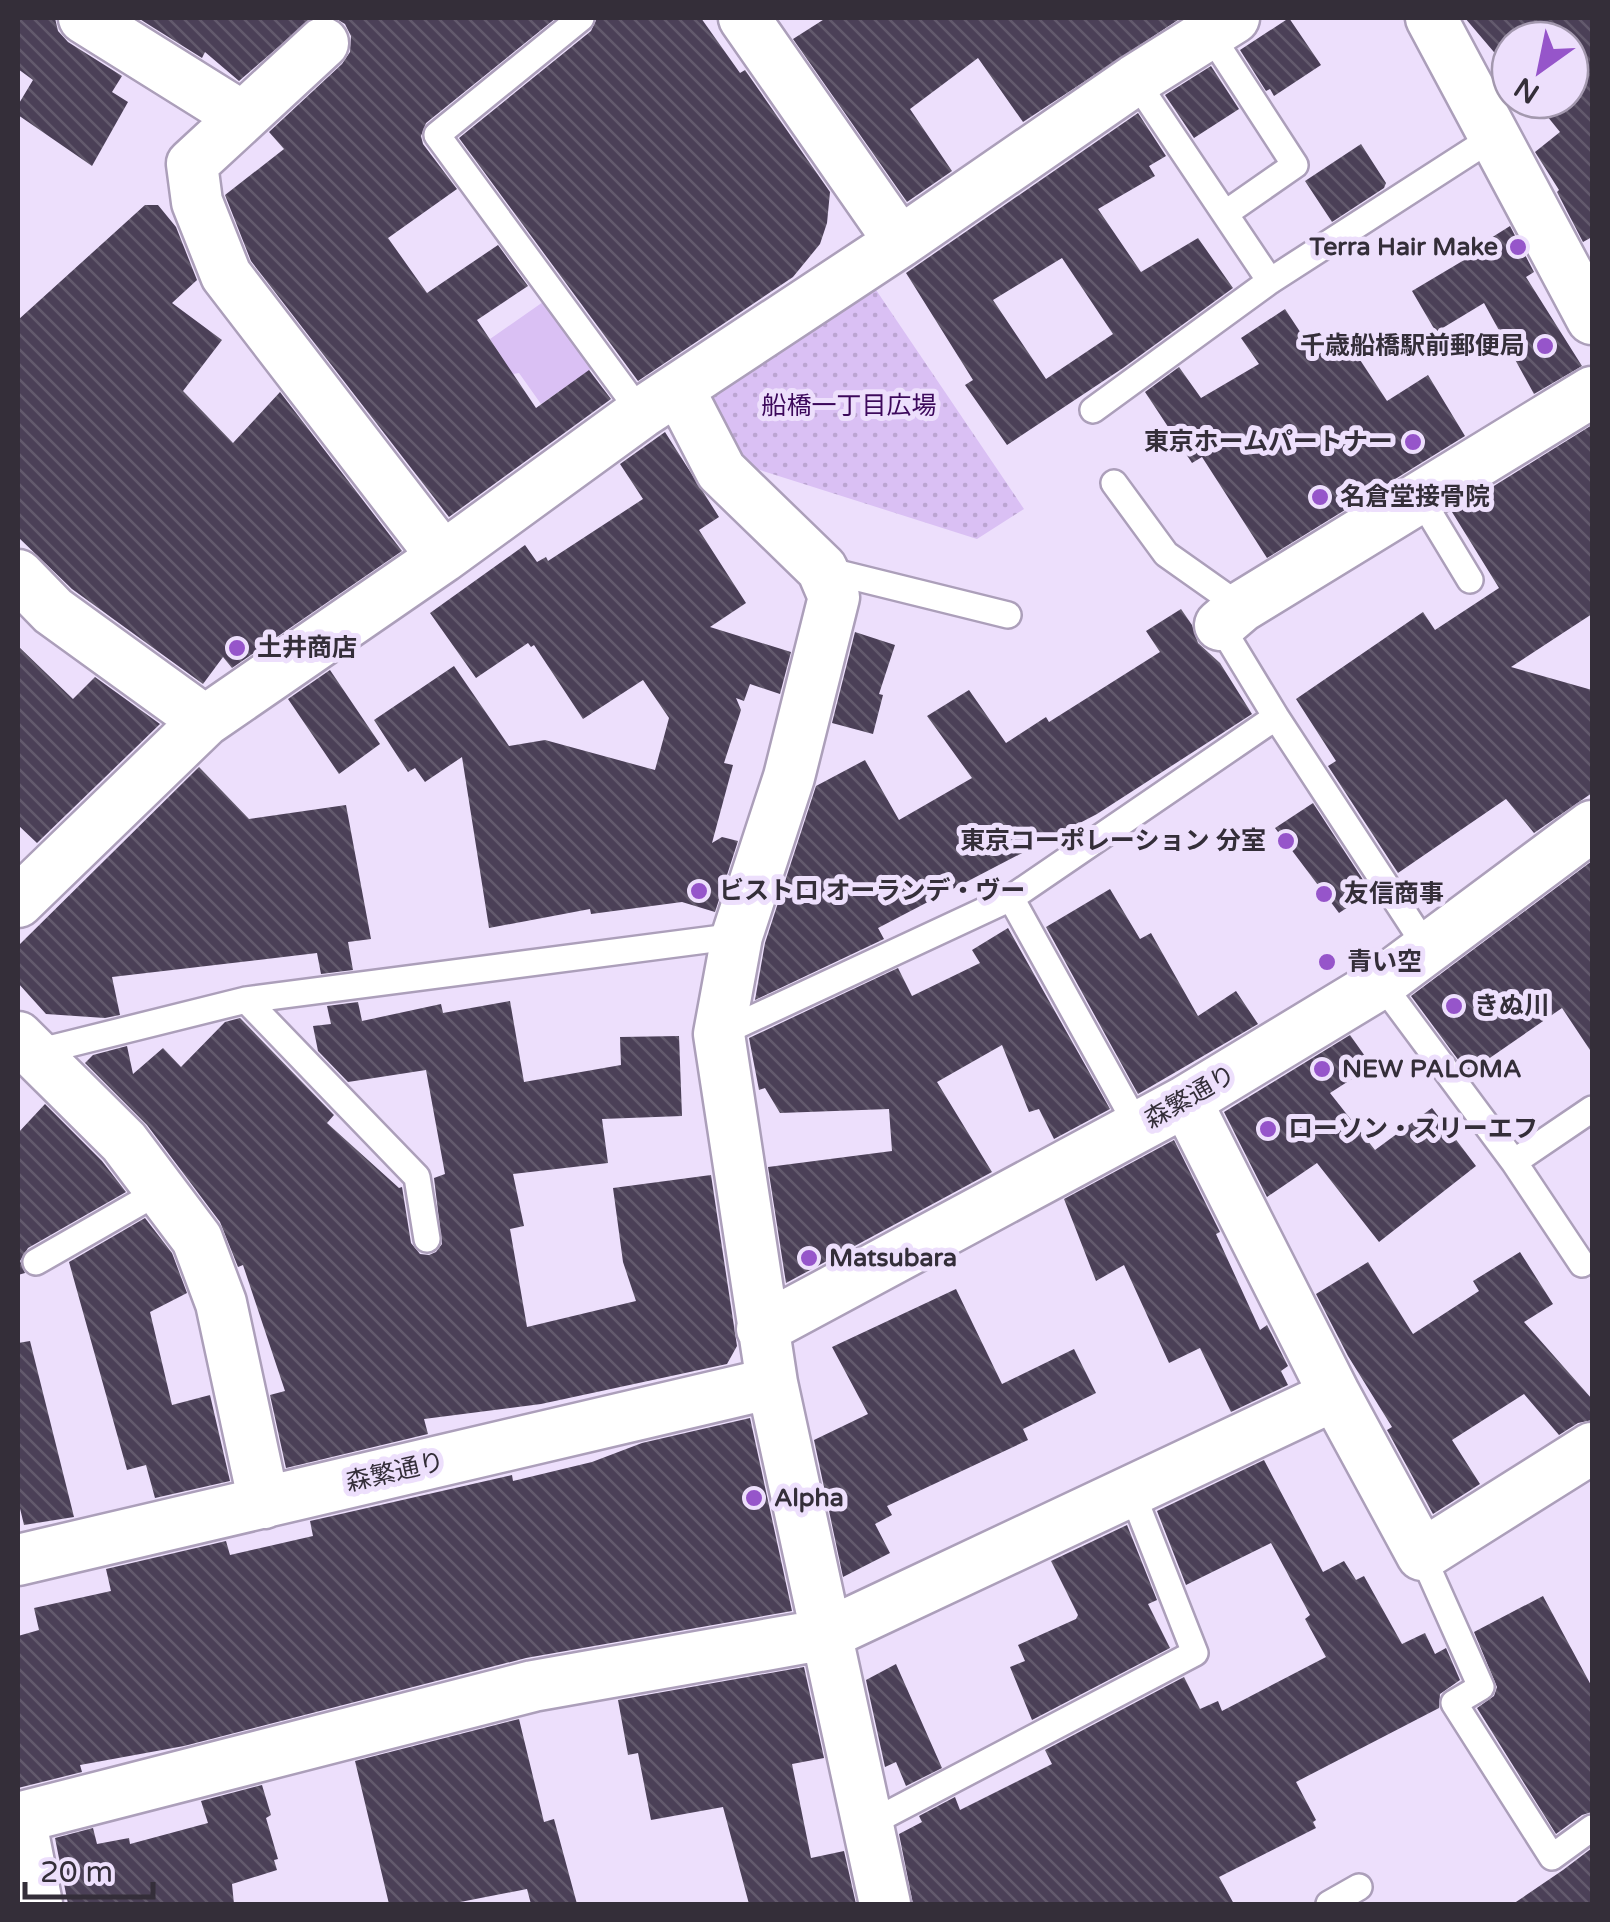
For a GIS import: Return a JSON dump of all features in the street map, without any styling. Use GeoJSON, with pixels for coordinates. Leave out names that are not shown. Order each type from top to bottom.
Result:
{"type":"FeatureCollection","features":[{"type":"Feature","properties":{"kind":"street"},"geometry":{"type":"LineString","coordinates":[[84,18],[241,116]]}},
{"type":"Feature","properties":{"kind":"street"},"geometry":{"type":"LineString","coordinates":[[1431,18],[1588,296]]}},
{"type":"Feature","properties":{"kind":"street"},"geometry":{"type":"LineString","coordinates":[[760,23],[900,242]]}},
{"type":"Feature","properties":{"kind":"street"},"geometry":{"type":"LineString","coordinates":[[18,902],[205,721],[661,402],[1134,80],[1222,26]]}},
{"type":"Feature","properties":{"kind":"street"},"geometry":{"type":"LineString","coordinates":[[323,43],[192,164],[197,202],[226,275],[443,557]]}},
{"type":"Feature","properties":{"kind":"street"},"geometry":{"type":"LineString","coordinates":[[1231,616],[1592,392]]}},
{"type":"Feature","properties":{"kind":"street"},"geometry":{"type":"LineString","coordinates":[[661,402],[720,471],[822,569],[834,597],[790,777],[737,936],[720,1034],[772,1382],[885,1904]]}},
{"type":"Feature","properties":{"kind":"street"},"geometry":{"type":"LineString","coordinates":[[18,575],[53,610],[205,721]]}},
{"type":"Feature","properties":{"kind":"street","name":"森繁通り"},"geometry":{"type":"LineString","coordinates":[[762,1329],[1186,1101],[1381,983],[1592,826]]}},
{"type":"Feature","properties":{"kind":"street"},"geometry":{"type":"LineString","coordinates":[[29,1049],[124,1142],[197,1239],[221,1303],[264,1503]]}},
{"type":"Feature","properties":{"kind":"street"},"geometry":{"type":"LineString","coordinates":[[1186,1101],[1422,1555],[1592,1448]]}},
{"type":"Feature","properties":{"kind":"street","name":"森繁通り"},"geometry":{"type":"LineString","coordinates":[[18,1560],[772,1382]]}},
{"type":"Feature","properties":{"kind":"street"},"geometry":{"type":"LineString","coordinates":[[36,1904],[19,1818],[533,1686],[827,1634],[1336,1395]]}},
{"type":"Feature","properties":{"kind":"lane"},"geometry":{"type":"LineString","coordinates":[[581,18],[437,136],[661,402]]}},
{"type":"Feature","properties":{"kind":"lane"},"geometry":{"type":"LineString","coordinates":[[1222,26],[1296,165],[1226,213]]}},
{"type":"Feature","properties":{"kind":"lane"},"geometry":{"type":"LineString","coordinates":[[1134,80],[1270,281]]}},
{"type":"Feature","properties":{"kind":"lane"},"geometry":{"type":"LineString","coordinates":[[1093,410],[1270,281],[1495,136]]}},
{"type":"Feature","properties":{"kind":"lane"},"geometry":{"type":"LineString","coordinates":[[1114,482],[1166,554],[1231,616],[1276,717],[1426,948]]}},
{"type":"Feature","properties":{"kind":"lane"},"geometry":{"type":"LineString","coordinates":[[1421,499],[1470,580]]}},
{"type":"Feature","properties":{"kind":"lane"},"geometry":{"type":"LineString","coordinates":[[822,569],[1008,615]]}},
{"type":"Feature","properties":{"kind":"lane"},"geometry":{"type":"LineString","coordinates":[[720,1034],[1011,898],[1276,717]]}},
{"type":"Feature","properties":{"kind":"lane"},"geometry":{"type":"LineString","coordinates":[[1011,898],[1138,1127]]}},
{"type":"Feature","properties":{"kind":"lane"},"geometry":{"type":"LineString","coordinates":[[29,1049],[52,1048],[246,1000],[737,936]]}},
{"type":"Feature","properties":{"kind":"lane"},"geometry":{"type":"LineString","coordinates":[[1381,983],[1514,1162],[1582,1264]]}},
{"type":"Feature","properties":{"kind":"lane"},"geometry":{"type":"LineString","coordinates":[[246,1000],[417,1177],[428,1239]]}},
{"type":"Feature","properties":{"kind":"lane"},"geometry":{"type":"LineString","coordinates":[[1514,1162],[1592,1109]]}},
{"type":"Feature","properties":{"kind":"lane"},"geometry":{"type":"LineString","coordinates":[[36,1262],[160,1191]]}},
{"type":"Feature","properties":{"kind":"lane"},"geometry":{"type":"LineString","coordinates":[[867,1825],[1196,1654],[1131,1490]]}},
{"type":"Feature","properties":{"kind":"lane"},"geometry":{"type":"LineString","coordinates":[[1422,1555],[1481,1687],[1454,1703],[1552,1857],[1592,1828]]}},
{"type":"Feature","properties":{"kind":"lane"},"geometry":{"type":"LineString","coordinates":[[1330,1904],[1360,1887]]}},
{"type":"Feature","properties":{"kind":"green space","name":"船橋一丁目広場"},"geometry":{"type":"Polygon","coordinates":[[[872,284],[1024,509],[977,539],[738,463],[704,394],[872,284]]]}},
{"type":"Feature","properties":{"kind":"green space"},"geometry":{"type":"Polygon","coordinates":[[[543,302],[550,313],[554,310],[597,365],[541,404],[519,373],[513,374],[490,339],[543,302]]]}},
{"type":"Feature","properties":{"kind":"building"},"geometry":{"type":"Polygon","coordinates":[[[18,18],[55,18],[58,31],[68,42],[122,76],[112,92],[128,102],[92,166],[18,115],[18,105],[33,80],[18,69],[18,18]]]}},
{"type":"Feature","properties":{"kind":"building"},"geometry":{"type":"Polygon","coordinates":[[[138,18],[312,18],[239,81],[205,52],[202,58],[138,18]]]}},
{"type":"Feature","properties":{"kind":"building"},"geometry":{"type":"Polygon","coordinates":[[[335,18],[556,18],[426,123],[421,136],[423,144],[457,189],[388,238],[427,293],[498,245],[528,286],[477,320],[536,408],[589,370],[611,399],[449,517],[251,261],[225,195],[284,149],[269,132],[350,52],[351,36],[345,24],[335,18]]]}},
{"type":"Feature","properties":{"kind":"building"},"geometry":{"type":"Polygon","coordinates":[[[597,18],[701,18],[740,73],[745,70],[830,192],[820,244],[793,277],[638,381],[459,138],[591,31],[597,18]]]}},
{"type":"Feature","properties":{"kind":"building"},"geometry":{"type":"Polygon","coordinates":[[[826,18],[1181,18],[1023,122],[978,58],[910,109],[952,171],[907,202],[793,39],[826,18]]]}},
{"type":"Feature","properties":{"kind":"building"},"geometry":{"type":"Polygon","coordinates":[[[1289,18],[1321,65],[1274,96],[1270,89],[1266,91],[1240,50],[1289,18]]]}},
{"type":"Feature","properties":{"kind":"building"},"geometry":{"type":"Polygon","coordinates":[[[1465,18],[1592,18],[1592,237],[1583,242],[1559,190],[1535,152],[1560,132],[1550,120],[1590,120],[1590,20],[1490,20],[1490,47],[1465,18]]]}},
{"type":"Feature","properties":{"kind":"building"},"geometry":{"type":"Polygon","coordinates":[[[1211,66],[1239,109],[1194,138],[1165,95],[1211,66]]]}},
{"type":"Feature","properties":{"kind":"building"},"geometry":{"type":"Polygon","coordinates":[[[1138,113],[1166,156],[1149,166],[1155,176],[1098,209],[1141,272],[1198,238],[1233,288],[1007,445],[965,385],[973,380],[906,273],[1138,113]],[[1062,258],[993,300],[1046,379],[1113,334],[1062,258]]]}},
{"type":"Feature","properties":{"kind":"building"},"geometry":{"type":"Polygon","coordinates":[[[1361,144],[1386,183],[1332,222],[1305,181],[1361,144]]]}},
{"type":"Feature","properties":{"kind":"building"},"geometry":{"type":"Polygon","coordinates":[[[145,205],[158,205],[176,227],[197,280],[172,303],[222,340],[183,391],[233,443],[280,392],[402,551],[232,668],[223,657],[203,684],[72,589],[18,537],[18,320],[145,205]]]}},
{"type":"Feature","properties":{"kind":"building"},"geometry":{"type":"Polygon","coordinates":[[[1510,226],[1534,272],[1526,277],[1582,366],[1534,394],[1484,303],[1436,332],[1412,291],[1486,247],[1483,243],[1510,226]]]}},
{"type":"Feature","properties":{"kind":"building"},"geometry":{"type":"Polygon","coordinates":[[[1285,309],[1316,356],[1345,337],[1387,401],[1428,375],[1465,436],[1267,558],[1202,457],[1192,463],[1145,392],[1179,367],[1201,398],[1259,364],[1241,338],[1285,309]]]}},
{"type":"Feature","properties":{"kind":"building"},"geometry":{"type":"Polygon","coordinates":[[[1592,425],[1592,614],[1511,667],[1592,690],[1592,793],[1534,833],[1506,799],[1398,873],[1328,766],[1336,761],[1296,699],[1423,612],[1435,630],[1499,588],[1452,512],[1592,425]]]}},
{"type":"Feature","properties":{"kind":"building"},"geometry":{"type":"Polygon","coordinates":[[[665,432],[719,517],[699,530],[746,603],[710,627],[791,652],[780,694],[750,684],[744,701],[736,698],[741,710],[724,763],[733,765],[712,843],[722,837],[738,841],[715,912],[682,902],[591,914],[590,909],[489,928],[462,757],[425,782],[415,768],[408,772],[374,720],[454,666],[509,746],[545,740],[655,770],[669,718],[643,680],[583,719],[534,645],[528,643],[476,678],[430,613],[525,545],[537,562],[546,557],[548,561],[643,499],[620,464],[665,432]]]}},
{"type":"Feature","properties":{"kind":"building"},"geometry":{"type":"Polygon","coordinates":[[[1181,609],[1198,643],[1220,663],[1252,714],[1097,814],[878,928],[884,939],[755,1000],[765,943],[816,786],[865,760],[899,820],[972,778],[927,716],[969,690],[1006,743],[1046,717],[1049,722],[1160,652],[1146,631],[1181,609]]]}},
{"type":"Feature","properties":{"kind":"building"},"geometry":{"type":"Polygon","coordinates":[[[855,632],[895,645],[879,694],[883,695],[873,734],[832,723],[855,632]]]}},
{"type":"Feature","properties":{"kind":"building"},"geometry":{"type":"Polygon","coordinates":[[[18,646],[73,699],[95,677],[160,724],[37,843],[18,825],[18,646]]]}},
{"type":"Feature","properties":{"kind":"building"},"geometry":{"type":"Polygon","coordinates":[[[330,670],[380,744],[339,774],[288,699],[330,670]]]}},
{"type":"Feature","properties":{"kind":"building"},"geometry":{"type":"Polygon","coordinates":[[[199,767],[249,819],[346,805],[371,939],[348,942],[353,970],[321,974],[317,953],[112,977],[120,1015],[105,1018],[46,1014],[18,983],[18,946],[199,767]]]}},
{"type":"Feature","properties":{"kind":"building"},"geometry":{"type":"Polygon","coordinates":[[[1313,803],[1371,892],[1339,913],[1275,828],[1313,803]]]}},
{"type":"Feature","properties":{"kind":"building"},"geometry":{"type":"Polygon","coordinates":[[[1592,861],[1592,1053],[1562,1008],[1468,1073],[1411,996],[1592,861]]]}},
{"type":"Feature","properties":{"kind":"building"},"geometry":{"type":"Polygon","coordinates":[[[1110,889],[1140,939],[1151,933],[1198,1016],[1236,991],[1258,1024],[1138,1094],[1046,927],[1110,889]]]}},
{"type":"Feature","properties":{"kind":"building"},"geometry":{"type":"Polygon","coordinates":[[[1008,928],[1110,1109],[1054,1139],[1039,1109],[1029,1112],[1002,1045],[937,1082],[992,1172],[786,1283],[768,1167],[892,1151],[889,1109],[780,1113],[765,1088],[759,1090],[749,1038],[898,968],[912,996],[980,963],[972,950],[1008,928]]]}},
{"type":"Feature","properties":{"kind":"building"},"geometry":{"type":"Polygon","coordinates":[[[510,1001],[524,1082],[621,1065],[620,1037],[679,1036],[682,1116],[602,1119],[608,1163],[513,1174],[524,1226],[510,1229],[527,1327],[636,1301],[623,1262],[613,1188],[711,1175],[737,1346],[727,1364],[541,1404],[424,1419],[428,1434],[286,1468],[270,1395],[285,1391],[243,1265],[238,1267],[220,1222],[147,1125],[85,1063],[93,1055],[127,1046],[133,1074],[163,1048],[181,1067],[225,1022],[240,1018],[334,1115],[327,1123],[402,1187],[411,1243],[420,1254],[429,1255],[442,1244],[434,1178],[445,1174],[426,1070],[348,1082],[318,1051],[313,1026],[331,1024],[327,1006],[358,1002],[362,1021],[441,1004],[443,1013],[510,1001]]]}},
{"type":"Feature","properties":{"kind":"building"},"geometry":{"type":"Polygon","coordinates":[[[1350,1035],[1372,1066],[1330,1093],[1375,1150],[1432,1108],[1476,1166],[1379,1242],[1317,1163],[1267,1197],[1224,1112],[1350,1035]]]}},
{"type":"Feature","properties":{"kind":"building"},"geometry":{"type":"Polygon","coordinates":[[[45,1104],[102,1161],[126,1192],[28,1248],[20,1261],[25,1273],[18,1275],[18,1133],[45,1104]]]}},
{"type":"Feature","properties":{"kind":"building"},"geometry":{"type":"Polygon","coordinates":[[[1174,1140],[1220,1232],[1216,1234],[1260,1330],[1267,1325],[1288,1366],[1281,1371],[1288,1385],[1231,1412],[1200,1348],[1169,1363],[1124,1265],[1096,1281],[1064,1199],[1174,1140]]]}},
{"type":"Feature","properties":{"kind":"building"},"geometry":{"type":"Polygon","coordinates":[[[145,1218],[172,1253],[187,1293],[150,1312],[172,1405],[210,1395],[230,1481],[155,1498],[146,1465],[127,1470],[69,1262],[145,1218]]]}},
{"type":"Feature","properties":{"kind":"building"},"geometry":{"type":"Polygon","coordinates":[[[1520,1252],[1553,1304],[1524,1322],[1592,1399],[1592,1420],[1578,1423],[1559,1435],[1524,1394],[1452,1440],[1480,1484],[1433,1514],[1387,1430],[1392,1427],[1316,1294],[1368,1262],[1413,1334],[1479,1291],[1473,1281],[1520,1252]]]}},
{"type":"Feature","properties":{"kind":"building"},"geometry":{"type":"Polygon","coordinates":[[[956,1289],[1002,1384],[1074,1349],[1096,1393],[1023,1429],[1028,1440],[887,1506],[892,1515],[875,1524],[890,1553],[843,1577],[814,1440],[868,1414],[832,1347],[956,1289]]]}},
{"type":"Feature","properties":{"kind":"building"},"geometry":{"type":"Polygon","coordinates":[[[30,1341],[74,1517],[24,1525],[18,1500],[18,1343],[30,1341]]]}},
{"type":"Feature","properties":{"kind":"building"},"geometry":{"type":"Polygon","coordinates":[[[750,1418],[792,1611],[526,1658],[184,1746],[80,1765],[82,1772],[18,1788],[18,1636],[39,1630],[34,1608],[111,1591],[106,1569],[226,1541],[230,1555],[313,1536],[310,1521],[512,1475],[513,1481],[592,1462],[642,1443],[750,1418]]]}},
{"type":"Feature","properties":{"kind":"building"},"geometry":{"type":"Polygon","coordinates":[[[1264,1460],[1323,1572],[1344,1561],[1356,1580],[1364,1576],[1402,1644],[1425,1633],[1435,1654],[1446,1648],[1460,1680],[1440,1694],[1439,1708],[1296,1782],[1316,1820],[1316,1828],[1219,1877],[1234,1904],[913,1904],[899,1834],[922,1822],[919,1816],[955,1797],[960,1810],[1052,1764],[1045,1750],[1184,1677],[1200,1709],[1218,1701],[1222,1711],[1326,1657],[1305,1619],[1310,1615],[1271,1543],[1186,1585],[1157,1511],[1264,1460]]]}},
{"type":"Feature","properties":{"kind":"building"},"geometry":{"type":"Polygon","coordinates":[[[1127,1525],[1157,1600],[1148,1604],[1170,1648],[1032,1720],[1010,1667],[1025,1661],[1018,1645],[1078,1615],[1051,1561],[1127,1525]]]}},
{"type":"Feature","properties":{"kind":"building"},"geometry":{"type":"Polygon","coordinates":[[[1543,1596],[1592,1687],[1592,1812],[1556,1834],[1477,1708],[1494,1696],[1497,1687],[1474,1632],[1543,1596]]]}},
{"type":"Feature","properties":{"kind":"building"},"geometry":{"type":"Polygon","coordinates":[[[896,1664],[942,1768],[906,1786],[896,1762],[885,1767],[866,1680],[896,1664]]]}},
{"type":"Feature","properties":{"kind":"building"},"geometry":{"type":"Polygon","coordinates":[[[804,1667],[824,1758],[792,1764],[811,1858],[844,1851],[856,1904],[749,1904],[723,1807],[651,1820],[638,1753],[628,1755],[618,1700],[804,1667]]]}},
{"type":"Feature","properties":{"kind":"building"},"geometry":{"type":"Polygon","coordinates":[[[519,1719],[544,1822],[554,1819],[577,1904],[531,1904],[527,1889],[450,1904],[389,1904],[355,1761],[519,1719]]]}},
{"type":"Feature","properties":{"kind":"building"},"geometry":{"type":"Polygon","coordinates":[[[262,1785],[271,1815],[266,1818],[278,1859],[274,1860],[277,1870],[232,1884],[234,1904],[68,1904],[55,1838],[93,1828],[97,1844],[129,1838],[130,1844],[208,1823],[201,1801],[262,1785]]]}},
{"type":"Feature","properties":{"kind":"building"},"geometry":{"type":"Polygon","coordinates":[[[1592,1848],[1592,1904],[1513,1904],[1563,1870],[1592,1848]]]}},
{"type":"Feature","properties":{"kind":"place","name":"Terra Hair Make"},"geometry":{"type":"Point","coordinates":[1518,247]}},
{"type":"Feature","properties":{"kind":"place","name":"千歳船橋駅前郵便局"},"geometry":{"type":"Point","coordinates":[1545,346]}},
{"type":"Feature","properties":{"kind":"place","name":"東京ホームパートナー"},"geometry":{"type":"Point","coordinates":[1413,442]}},
{"type":"Feature","properties":{"kind":"place","name":"名倉堂接骨院"},"geometry":{"type":"Point","coordinates":[1320,497]}},
{"type":"Feature","properties":{"kind":"place","name":"土井商店"},"geometry":{"type":"Point","coordinates":[237,648]}},
{"type":"Feature","properties":{"kind":"place","name":"東京コーポレーション 分室"},"geometry":{"type":"Point","coordinates":[1286,841]}},
{"type":"Feature","properties":{"kind":"place","name":"ビストロ オーランデ・ヴー"},"geometry":{"type":"Point","coordinates":[699,891]}},
{"type":"Feature","properties":{"kind":"place","name":"友信商事"},"geometry":{"type":"Point","coordinates":[1324,894]}},
{"type":"Feature","properties":{"kind":"place","name":"青い空"},"geometry":{"type":"Point","coordinates":[1327,962]}},
{"type":"Feature","properties":{"kind":"place","name":"きぬ川"},"geometry":{"type":"Point","coordinates":[1454,1006]}},
{"type":"Feature","properties":{"kind":"place","name":"NEW PALOMA"},"geometry":{"type":"Point","coordinates":[1322,1069]}},
{"type":"Feature","properties":{"kind":"place","name":"ローソン・スリーエフ"},"geometry":{"type":"Point","coordinates":[1268,1129]}},
{"type":"Feature","properties":{"kind":"place","name":"Matsubara"},"geometry":{"type":"Point","coordinates":[809,1258]}},
{"type":"Feature","properties":{"kind":"place","name":"Alpha"},"geometry":{"type":"Point","coordinates":[754,1498]}}]}
